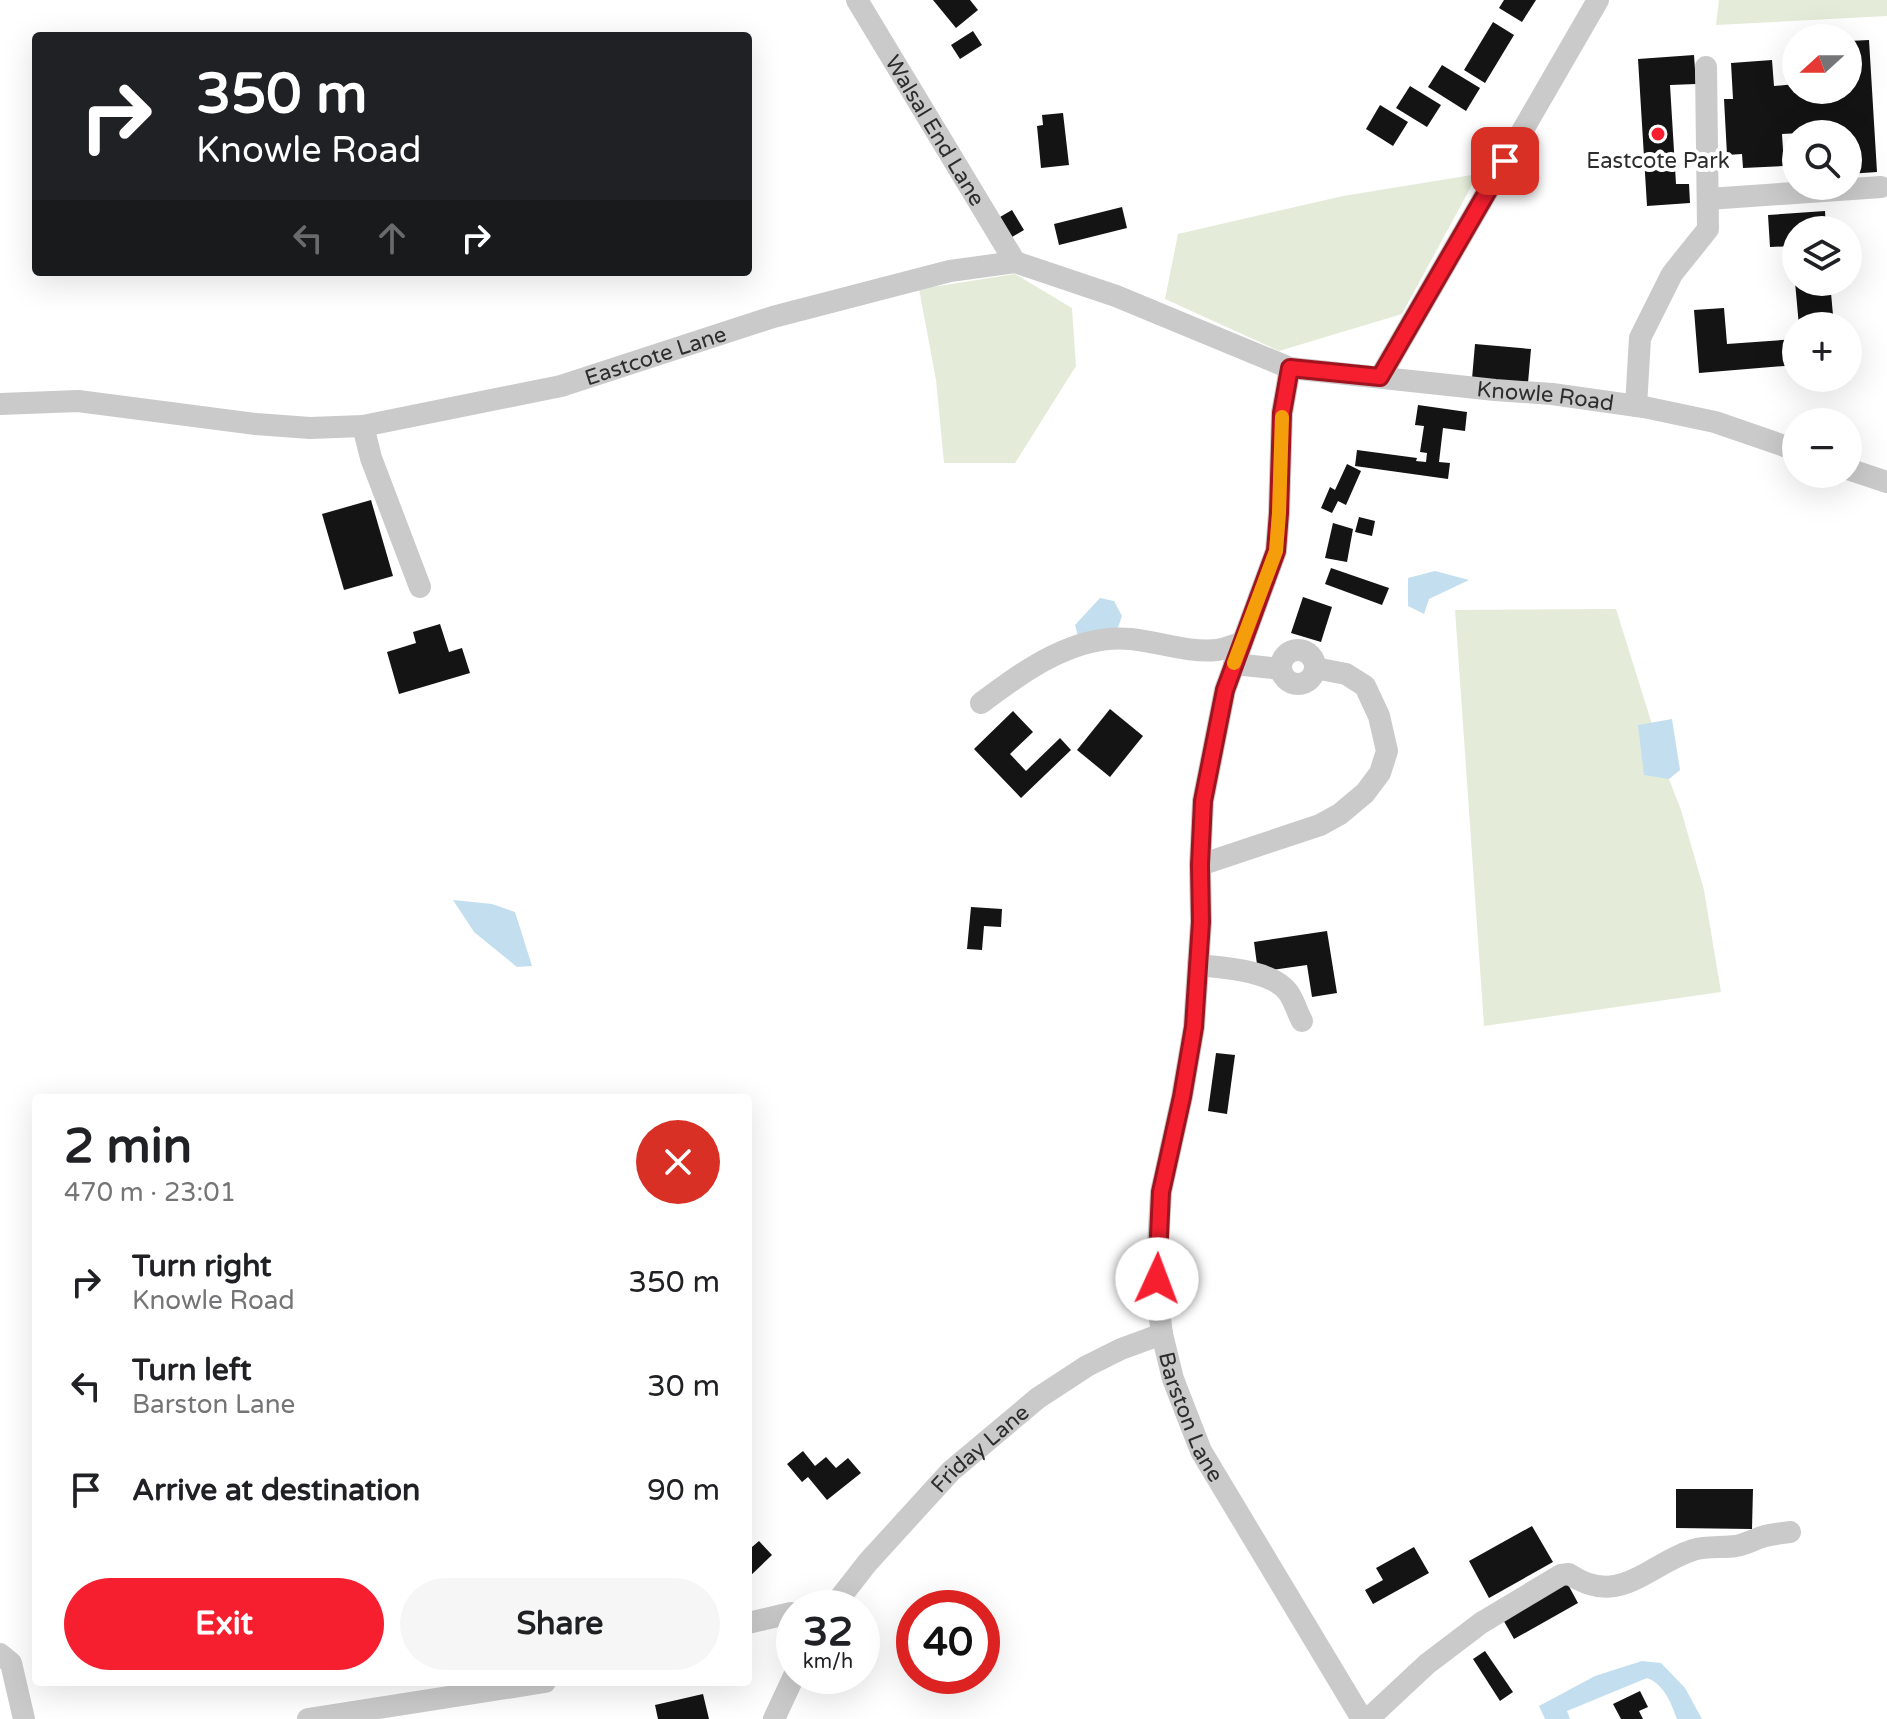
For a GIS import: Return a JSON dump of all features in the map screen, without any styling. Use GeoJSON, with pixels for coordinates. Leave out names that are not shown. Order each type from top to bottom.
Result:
{"type":"FeatureCollection","features":[{"type":"Feature","properties":{"kind":"street","name":"Walsal End Lane"},"geometry":{"type":"LineString","coordinates":[[857,0],[1015,262]]}},
{"type":"Feature","properties":{"kind":"street"},"geometry":{"type":"LineString","coordinates":[[1380,377],[1598,0]]}},
{"type":"Feature","properties":{"kind":"street"},"geometry":{"type":"LineString","coordinates":[[1636,406],[1640,338],[1672,274],[1708,229],[1706,67]]}},
{"type":"Feature","properties":{"kind":"street"},"geometry":{"type":"LineString","coordinates":[[1708,199],[1881,187]]}},
{"type":"Feature","properties":{"kind":"street","name":"Eastcote Lane"},"geometry":{"type":"LineString","coordinates":[[0,404],[78,401],[256,424],[310,428],[363,426],[561,386],[773,317],[950,271],[1015,262],[1116,296],[1290,368]]}},
{"type":"Feature","properties":{"kind":"street","name":"Knowle Road"},"geometry":{"type":"LineString","coordinates":[[1290,368],[1552,394],[1636,406],[1715,422],[1782,445]]}},
{"type":"Feature","properties":{"kind":"street","name":"Barston Lane"},"geometry":{"type":"LineString","coordinates":[[1290,368],[1282,413],[1276,551],[1225,690],[1203,801],[1201,922],[1194,1027],[1161,1192],[1157,1295],[1173,1379],[1201,1451],[1365,1719]]}},
{"type":"Feature","properties":{"kind":"street"},"geometry":{"type":"LineString","coordinates":[[363,426],[371,458],[420,587]]}},
{"type":"Feature","properties":{"kind":"street"},"geometry":{"type":"LineString","coordinates":[[1862,474],[1887,482]]}},
{"type":"Feature","properties":{"kind":"street"},"geometry":{"type":"LineString","coordinates":[[981,703],[1035,665],[1085,644],[1128,638],[1238,654],[1281,669],[1287,654],[1303,651],[1312,657],[1315,668],[1346,674],[1365,686],[1379,716],[1387,751],[1380,773],[1365,793],[1340,814],[1320,825],[1200,865]]}},
{"type":"Feature","properties":{"kind":"street"},"geometry":{"type":"LineString","coordinates":[[1198,965],[1250,972],[1276,982],[1288,992],[1302,1021]]}},
{"type":"Feature","properties":{"kind":"street","name":"Friday Lane"},"geometry":{"type":"LineString","coordinates":[[846,1590],[951,1471],[1038,1398],[1087,1366],[1162,1334]]}},
{"type":"Feature","properties":{"kind":"street"},"geometry":{"type":"LineString","coordinates":[[1365,1719],[1427,1664],[1481,1623],[1561,1575],[1569,1574],[1590,1585],[1607,1588],[1623,1585],[1695,1550],[1735,1546],[1790,1532]]}},
{"type":"Feature","properties":{"kind":"street"},"geometry":{"type":"LineString","coordinates":[[752,1622],[776,1616]]}},
{"type":"Feature","properties":{"kind":"street"},"geometry":{"type":"LineString","coordinates":[[752,1637],[776,1631]]}},
{"type":"Feature","properties":{"kind":"street"},"geometry":{"type":"LineString","coordinates":[[0,1654],[11,1663],[24,1719]]}},
{"type":"Feature","properties":{"kind":"street"},"geometry":{"type":"LineString","coordinates":[[308,1719],[413,1711],[527,1686]]}},
{"type":"Feature","properties":{"kind":"street"},"geometry":{"type":"LineString","coordinates":[[774,1719],[786,1694]]}},
{"type":"Feature","properties":{"kind":"green space"},"geometry":{"type":"Polygon","coordinates":[[[1719,0],[1887,0],[1887,16],[1716,25],[1719,0]]]}},
{"type":"Feature","properties":{"kind":"green space"},"geometry":{"type":"Polygon","coordinates":[[[1478,174],[1402,314],[1279,351],[1165,299],[1178,234],[1343,196],[1478,174]]]}},
{"type":"Feature","properties":{"kind":"green space"},"geometry":{"type":"Polygon","coordinates":[[[1015,274],[1072,308],[1076,366],[1015,463],[944,463],[936,380],[919,289],[1015,274]]]}},
{"type":"Feature","properties":{"kind":"green space"},"geometry":{"type":"Polygon","coordinates":[[[1616,609],[1704,890],[1721,992],[1484,1026],[1455,610],[1616,609]]]}},
{"type":"Feature","properties":{"kind":"water"},"geometry":{"type":"Polygon","coordinates":[[[1435,571],[1469,580],[1429,599],[1424,614],[1408,606],[1408,578],[1435,571]]]}},
{"type":"Feature","properties":{"kind":"water"},"geometry":{"type":"Polygon","coordinates":[[[1100,598],[1114,601],[1122,616],[1115,636],[1079,640],[1075,625],[1100,598]]]}},
{"type":"Feature","properties":{"kind":"water"},"geometry":{"type":"Polygon","coordinates":[[[1672,719],[1680,770],[1669,779],[1644,775],[1638,725],[1672,719]]]}},
{"type":"Feature","properties":{"kind":"water"},"geometry":{"type":"Polygon","coordinates":[[[453,900],[492,904],[515,912],[532,966],[517,967],[474,932],[453,900]]]}},
{"type":"Feature","properties":{"kind":"water"},"geometry":{"type":"Polygon","coordinates":[[[1642,1661],[1661,1663],[1685,1688],[1702,1719],[1677,1719],[1662,1689],[1647,1678],[1567,1711],[1570,1719],[1545,1719],[1539,1706],[1595,1676],[1642,1661]]]}},
{"type":"Feature","properties":{"kind":"building"},"geometry":{"type":"Polygon","coordinates":[[[933,0],[970,0],[978,10],[956,28],[933,0]]]}},
{"type":"Feature","properties":{"kind":"building"},"geometry":{"type":"Polygon","coordinates":[[[1504,0],[1536,0],[1522,22],[1499,8],[1504,0]]]}},
{"type":"Feature","properties":{"kind":"building"},"geometry":{"type":"Polygon","coordinates":[[[1493,22],[1514,35],[1485,83],[1464,70],[1493,22]]]}},
{"type":"Feature","properties":{"kind":"building"},"geometry":{"type":"Polygon","coordinates":[[[973,31],[982,45],[960,59],[951,45],[973,31]]]}},
{"type":"Feature","properties":{"kind":"building"},"geometry":{"type":"Polygon","coordinates":[[[1862,40],[1869,40],[1877,172],[1862,173],[1862,120],[1782,120],[1782,166],[1743,168],[1742,154],[1727,155],[1724,99],[1733,99],[1731,63],[1772,60],[1774,86],[1782,85],[1782,104],[1862,104],[1862,40]]]}},
{"type":"Feature","properties":{"kind":"building","name":"Eastcote Park"},"geometry":{"type":"Polygon","coordinates":[[[1694,55],[1696,84],[1670,85],[1676,184],[1689,184],[1690,203],[1647,206],[1638,59],[1694,55]]]}},
{"type":"Feature","properties":{"kind":"building"},"geometry":{"type":"Polygon","coordinates":[[[1442,65],[1480,88],[1466,111],[1428,87],[1442,65]]]}},
{"type":"Feature","properties":{"kind":"building"},"geometry":{"type":"Polygon","coordinates":[[[1410,86],[1441,105],[1427,127],[1396,108],[1410,86]]]}},
{"type":"Feature","properties":{"kind":"building"},"geometry":{"type":"Polygon","coordinates":[[[1380,105],[1408,122],[1393,146],[1366,129],[1380,105]]]}},
{"type":"Feature","properties":{"kind":"building"},"geometry":{"type":"Polygon","coordinates":[[[1063,113],[1069,165],[1041,168],[1037,126],[1043,125],[1042,115],[1063,113]]]}},
{"type":"Feature","properties":{"kind":"building"},"geometry":{"type":"Polygon","coordinates":[[[1122,207],[1127,228],[1059,245],[1054,224],[1122,207]]]}},
{"type":"Feature","properties":{"kind":"building"},"geometry":{"type":"Polygon","coordinates":[[[1012,210],[1024,230],[1012,237],[1000,217],[1012,210]]]}},
{"type":"Feature","properties":{"kind":"building"},"geometry":{"type":"Polygon","coordinates":[[[1825,211],[1825,216],[1782,216],[1782,246],[1770,247],[1768,215],[1825,211]]]}},
{"type":"Feature","properties":{"kind":"building"},"geometry":{"type":"Polygon","coordinates":[[[1796,296],[1831,296],[1833,312],[1798,312],[1796,296]]]}},
{"type":"Feature","properties":{"kind":"building"},"geometry":{"type":"Polygon","coordinates":[[[1724,308],[1727,344],[1782,340],[1782,366],[1699,373],[1694,310],[1724,308]]]}},
{"type":"Feature","properties":{"kind":"building"},"geometry":{"type":"Polygon","coordinates":[[[1475,344],[1531,349],[1528,383],[1472,379],[1475,344]]]}},
{"type":"Feature","properties":{"kind":"building"},"geometry":{"type":"Polygon","coordinates":[[[1418,405],[1467,412],[1465,431],[1443,428],[1439,462],[1450,463],[1448,479],[1355,466],[1357,450],[1426,462],[1427,453],[1420,452],[1424,426],[1415,425],[1418,405]]]}},
{"type":"Feature","properties":{"kind":"building"},"geometry":{"type":"Polygon","coordinates":[[[1347,464],[1361,471],[1346,505],[1338,501],[1332,513],[1321,508],[1330,487],[1335,490],[1347,464]]]}},
{"type":"Feature","properties":{"kind":"building"},"geometry":{"type":"Polygon","coordinates":[[[371,500],[393,576],[344,590],[322,514],[371,500]]]}},
{"type":"Feature","properties":{"kind":"building"},"geometry":{"type":"Polygon","coordinates":[[[1359,517],[1375,521],[1372,536],[1355,532],[1359,517]]]}},
{"type":"Feature","properties":{"kind":"building"},"geometry":{"type":"Polygon","coordinates":[[[1333,523],[1353,529],[1347,562],[1325,558],[1333,523]]]}},
{"type":"Feature","properties":{"kind":"building"},"geometry":{"type":"Polygon","coordinates":[[[1331,568],[1389,588],[1382,605],[1325,584],[1331,568]]]}},
{"type":"Feature","properties":{"kind":"building"},"geometry":{"type":"Polygon","coordinates":[[[1303,597],[1332,607],[1321,642],[1291,633],[1303,597]]]}},
{"type":"Feature","properties":{"kind":"building"},"geometry":{"type":"Polygon","coordinates":[[[440,624],[449,652],[462,648],[470,673],[399,694],[387,652],[416,643],[413,632],[440,624]]]}},
{"type":"Feature","properties":{"kind":"building"},"geometry":{"type":"Polygon","coordinates":[[[1110,709],[1143,736],[1110,777],[1077,750],[1110,709]]]}},
{"type":"Feature","properties":{"kind":"building"},"geometry":{"type":"Polygon","coordinates":[[[1013,711],[1033,732],[1010,754],[1026,771],[1060,738],[1071,750],[1021,798],[974,749],[1013,711]]]}},
{"type":"Feature","properties":{"kind":"building"},"geometry":{"type":"Polygon","coordinates":[[[971,907],[1002,909],[1001,927],[984,926],[982,950],[967,949],[971,907]]]}},
{"type":"Feature","properties":{"kind":"building"},"geometry":{"type":"Polygon","coordinates":[[[1327,931],[1337,993],[1312,997],[1307,965],[1258,972],[1254,942],[1327,931]]]}},
{"type":"Feature","properties":{"kind":"building"},"geometry":{"type":"Polygon","coordinates":[[[1216,1053],[1235,1055],[1227,1114],[1208,1111],[1216,1053]]]}},
{"type":"Feature","properties":{"kind":"building"},"geometry":{"type":"Polygon","coordinates":[[[803,1451],[815,1466],[826,1457],[836,1468],[848,1458],[861,1473],[827,1500],[808,1477],[802,1482],[787,1464],[803,1451]]]}},
{"type":"Feature","properties":{"kind":"building"},"geometry":{"type":"Polygon","coordinates":[[[1676,1489],[1753,1489],[1752,1529],[1676,1528],[1676,1489]]]}},
{"type":"Feature","properties":{"kind":"building"},"geometry":{"type":"Polygon","coordinates":[[[1532,1526],[1553,1562],[1489,1598],[1469,1561],[1532,1526]]]}},
{"type":"Feature","properties":{"kind":"building"},"geometry":{"type":"Polygon","coordinates":[[[759,1541],[772,1555],[752,1574],[752,1547],[759,1541]]]}},
{"type":"Feature","properties":{"kind":"building"},"geometry":{"type":"Polygon","coordinates":[[[1414,1547],[1429,1573],[1373,1604],[1365,1590],[1383,1580],[1376,1568],[1414,1547]]]}},
{"type":"Feature","properties":{"kind":"building"},"geometry":{"type":"Polygon","coordinates":[[[1565,1579],[1578,1603],[1514,1639],[1501,1616],[1565,1579]]]}},
{"type":"Feature","properties":{"kind":"building"},"geometry":{"type":"Polygon","coordinates":[[[1485,1651],[1513,1692],[1500,1701],[1473,1659],[1485,1651]]]}},
{"type":"Feature","properties":{"kind":"building"},"geometry":{"type":"Polygon","coordinates":[[[1640,1691],[1648,1707],[1639,1711],[1643,1719],[1621,1719],[1613,1704],[1640,1691]]]}},
{"type":"Feature","properties":{"kind":"building"},"geometry":{"type":"Polygon","coordinates":[[[703,1694],[709,1719],[658,1719],[655,1705],[703,1694]]]}},
{"type":"Feature","properties":{"kind":"slow traffic"},"geometry":{"type":"LineString","coordinates":[[1234,663],[1276,551],[1282,417]]}},
{"type":"Feature","properties":{"kind":"place","name":"Eastcote Park"},"geometry":{"type":"Point","coordinates":[1658,134]}},
{"type":"Feature","properties":{"kind":"route"},"geometry":{"type":"LineString","coordinates":[[1157,1279],[1161,1192],[1194,1027],[1201,922],[1203,801],[1225,690],[1276,551],[1282,413],[1290,368],[1380,377],[1505,161]]}}]}
